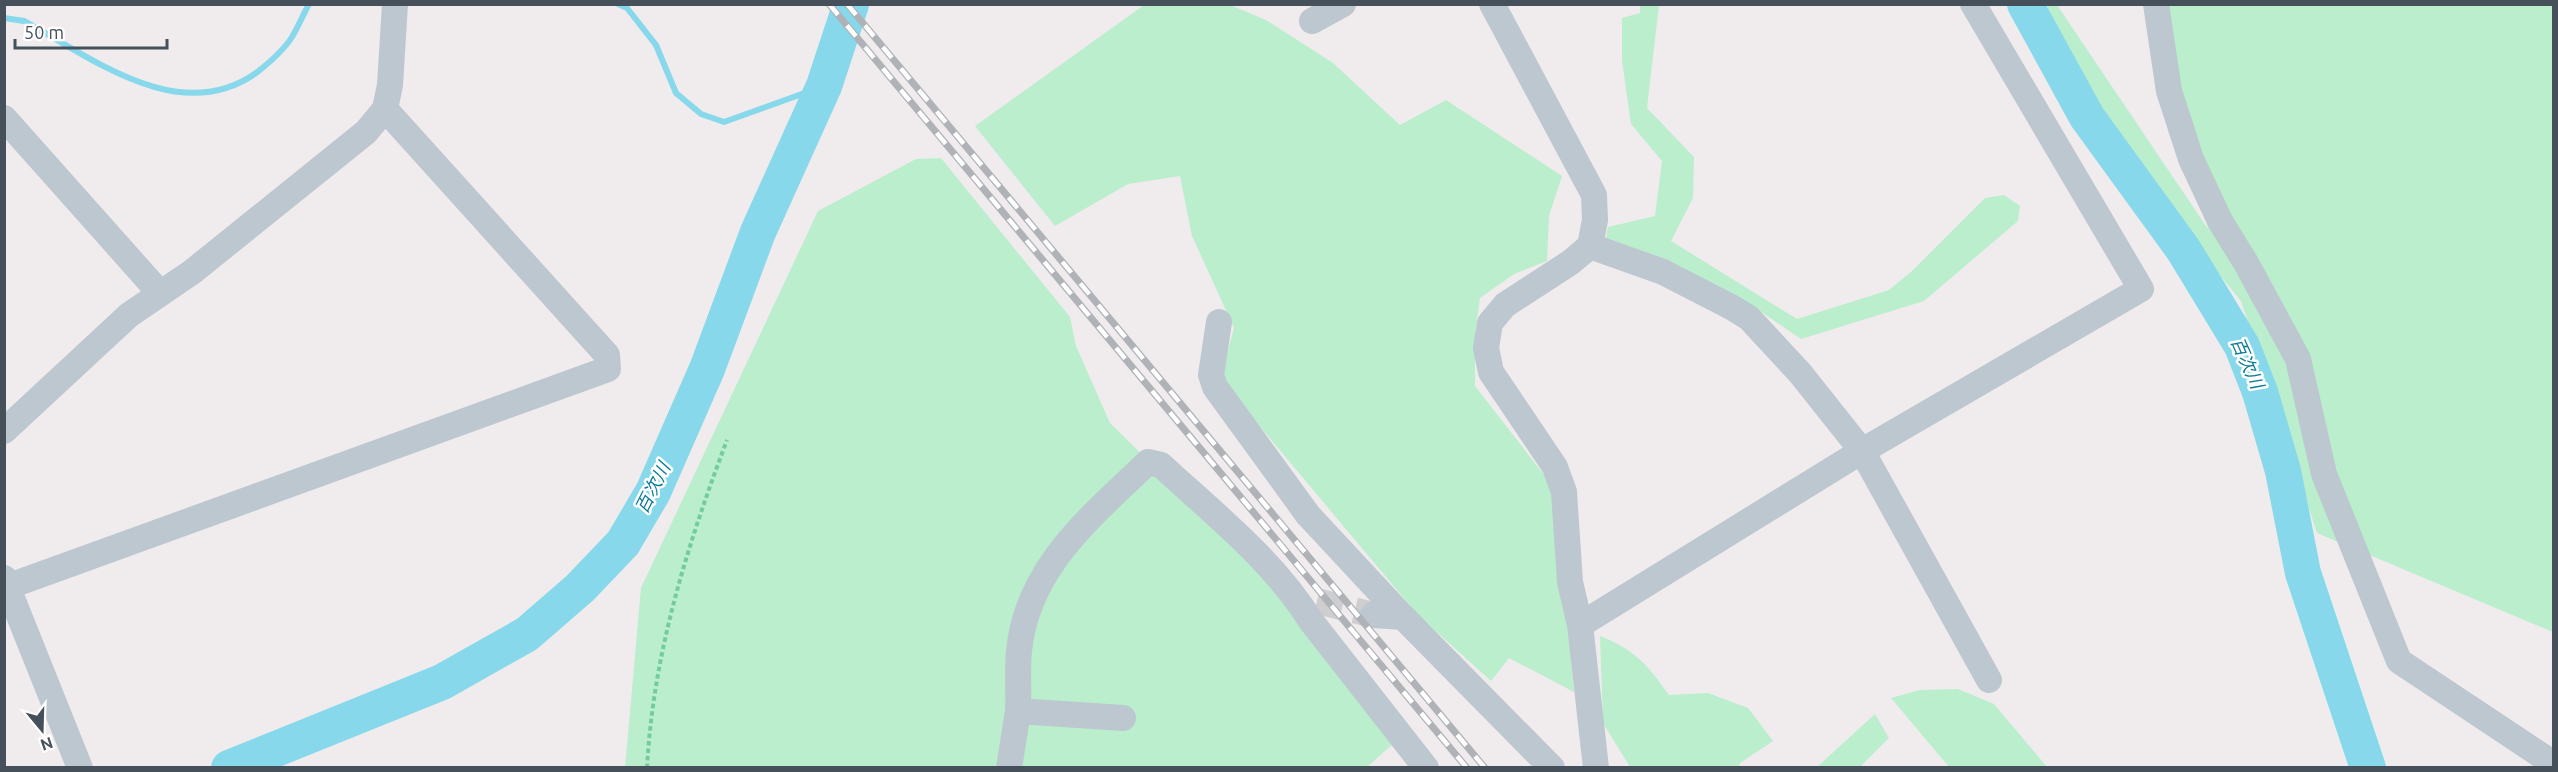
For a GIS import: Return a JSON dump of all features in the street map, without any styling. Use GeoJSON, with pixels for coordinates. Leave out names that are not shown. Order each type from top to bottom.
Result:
{"type":"FeatureCollection","features":[{"type":"Feature","properties":{"kind":"street"},"geometry":{"type":"LineString","coordinates":[[4,432],[129,315],[159,292],[192,272],[366,132],[385,109],[390,85],[395,4]]}},
{"type":"Feature","properties":{"kind":"street"},"geometry":{"type":"LineString","coordinates":[[1312,21],[1342,4]]}},
{"type":"Feature","properties":{"kind":"street"},"geometry":{"type":"LineString","coordinates":[[1492,4],[1594,195],[1595,220],[1590,246],[1571,262],[1505,305],[1490,323],[1486,348],[1491,372],[1556,467],[1564,492],[1569,582],[1580,624],[1596,768]]}},
{"type":"Feature","properties":{"kind":"street"},"geometry":{"type":"LineString","coordinates":[[1580,624],[1862,451],[2141,289],[1973,4]]}},
{"type":"Feature","properties":{"kind":"street"},"geometry":{"type":"LineString","coordinates":[[2156,4],[2169,91],[2191,159],[2220,221],[2246,263],[2298,359],[2324,474],[2399,661],[2553,764]]}},
{"type":"Feature","properties":{"kind":"street"},"geometry":{"type":"LineString","coordinates":[[80,768],[6,584],[608,369],[607,355],[385,109]]}},
{"type":"Feature","properties":{"kind":"street"},"geometry":{"type":"LineString","coordinates":[[4,118],[159,292]]}},
{"type":"Feature","properties":{"kind":"street"},"geometry":{"type":"LineString","coordinates":[[1590,246],[1663,272],[1749,318],[1800,373],[1862,451],[1989,680]]}},
{"type":"Feature","properties":{"kind":"street"},"geometry":{"type":"LineString","coordinates":[[1219,322],[1211,375],[1215,387],[1308,515],[1403,617],[1552,768]]}},
{"type":"Feature","properties":{"kind":"street"},"geometry":{"type":"LineString","coordinates":[[1009,768],[1018,711],[1019,650],[1029,603],[1046,571],[1070,537],[1148,462],[1161,465],[1307,600],[1311,621],[1426,768]]}},
{"type":"Feature","properties":{"kind":"street"},"geometry":{"type":"LineString","coordinates":[[1372,615],[1403,617]]}},
{"type":"Feature","properties":{"kind":"street"},"geometry":{"type":"LineString","coordinates":[[1018,711],[1123,718]]}},
{"type":"Feature","properties":{"kind":"path"},"geometry":{"type":"LineString","coordinates":[[647,768],[650,713],[674,600],[727,440]]}},
{"type":"Feature","properties":{"kind":"green space"},"geometry":{"type":"Polygon","coordinates":[[[1144,5],[1230,5],[1266,20],[1333,63],[1400,125],[1446,100],[1562,176],[1549,216],[1547,261],[1514,274],[1480,298],[1475,335],[1475,386],[1549,481],[1555,496],[1574,692],[1509,658],[1491,681],[1417,614],[1232,393],[1222,373],[1234,328],[1192,236],[1180,176],[1128,184],[1055,226],[975,126],[1144,5]]]}},
{"type":"Feature","properties":{"kind":"green space"},"geometry":{"type":"Polygon","coordinates":[[[1640,5],[1659,5],[1647,108],[1694,157],[1693,198],[1671,241],[1797,319],[1889,290],[1912,271],[1985,198],[2004,195],[2020,206],[2018,221],[1924,301],[1801,339],[1763,313],[1677,267],[1605,244],[1608,227],[1655,216],[1662,161],[1631,124],[1622,61],[1622,18],[1640,13],[1640,5]]]}},
{"type":"Feature","properties":{"kind":"green space"},"geometry":{"type":"Polygon","coordinates":[[[2047,5],[2057,5],[2208,229],[2177,87],[2164,5],[2553,5],[2553,632],[2317,533],[2241,301],[2158,200],[2058,51],[2047,5]]]}},
{"type":"Feature","properties":{"kind":"green space"},"geometry":{"type":"Polygon","coordinates":[[[941,158],[1070,317],[1076,346],[1110,423],[1283,593],[1395,742],[1366,768],[625,768],[641,588],[818,211],[916,159],[941,158]]]}},
{"type":"Feature","properties":{"kind":"green space"},"geometry":{"type":"Polygon","coordinates":[[[1600,636],[1631,652],[1654,675],[1669,695],[1708,693],[1748,708],[1773,741],[1740,763],[1739,767],[1630,767],[1603,723],[1600,636]]]}},
{"type":"Feature","properties":{"kind":"green space"},"geometry":{"type":"Polygon","coordinates":[[[1958,689],[1994,704],[2047,767],[1949,767],[1891,698],[1920,690],[1958,689]]]}},
{"type":"Feature","properties":{"kind":"green space"},"geometry":{"type":"Polygon","coordinates":[[[1875,714],[1889,738],[1860,767],[1817,767],[1875,714]]]}},
{"type":"Feature","properties":{"kind":"waterway"},"geometry":{"type":"LineString","coordinates":[[4,18],[24,21],[107,68],[137,81],[167,90],[197,93],[227,88],[256,73],[288,42],[309,4]]}},
{"type":"Feature","properties":{"kind":"waterway"},"geometry":{"type":"LineString","coordinates":[[618,4],[627,8],[656,45],[676,93],[701,114],[724,122],[824,86]]}},
{"type":"Feature","properties":{"kind":"waterway","name":"百次川"},"geometry":{"type":"LineString","coordinates":[[229,768],[442,682],[527,634],[580,588],[623,543],[653,492],[707,369],[758,232],[824,86],[851,4]]}},
{"type":"Feature","properties":{"kind":"waterway","name":"百次川"},"geometry":{"type":"LineString","coordinates":[[2025,4],[2087,117],[2183,249],[2242,346],[2260,392],[2283,471],[2303,573],[2368,768]]}},
{"type":"Feature","properties":{"kind":"tunnel"},"geometry":{"type":"LineString","coordinates":[[1317,601],[1373,615]]}},
{"type":"Feature","properties":{"kind":"railway"},"geometry":{"type":"LineString","coordinates":[[829,4],[1467,768]]}},
{"type":"Feature","properties":{"kind":"railway"},"geometry":{"type":"LineString","coordinates":[[847,4],[1485,768]]}}]}
